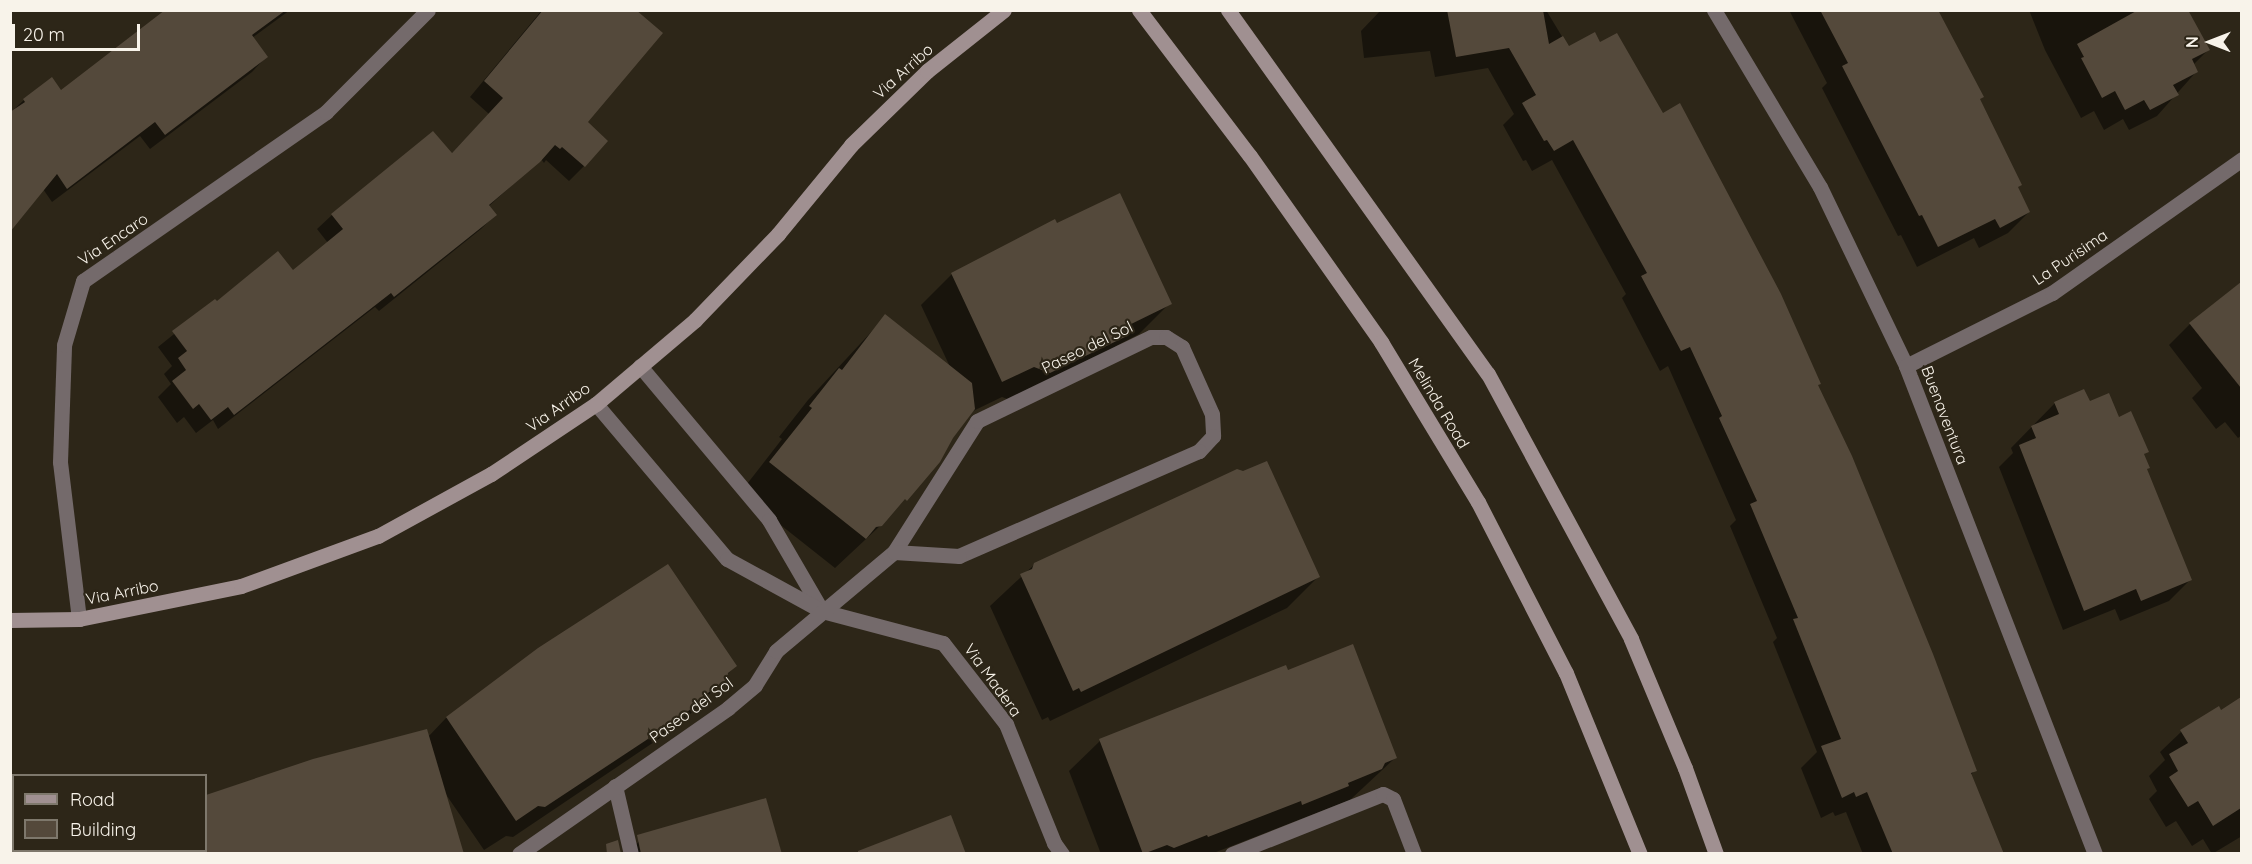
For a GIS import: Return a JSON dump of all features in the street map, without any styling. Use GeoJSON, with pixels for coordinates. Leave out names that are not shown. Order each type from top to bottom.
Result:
{"type":"FeatureCollection","features":[{"type":"Feature","properties":{"kind":"main road","name":"Via Arribo"},"geometry":{"type":"LineString","coordinates":[[10,620],[78,619],[242,586],[378,536],[491,474],[596,404],[695,320],[778,234],[851,145],[918,80],[1004,10]]}},
{"type":"Feature","properties":{"kind":"main road","name":"Melinda Road"},"geometry":{"type":"LineString","coordinates":[[1139,10],[1250,156],[1381,342],[1478,501],[1566,673],[1640,854]]}},
{"type":"Feature","properties":{"kind":"main road"},"geometry":{"type":"LineString","coordinates":[[1228,10],[1488,374],[1631,639],[1685,768],[1716,854]]}},
{"type":"Feature","properties":{"kind":"street","name":"Via Encaro"},"geometry":{"type":"LineString","coordinates":[[78,619],[60,462],[64,345],[83,281],[326,112],[428,10]]}},
{"type":"Feature","properties":{"kind":"street","name":"Buenaventura"},"geometry":{"type":"LineString","coordinates":[[1714,10],[1820,188],[1906,366],[2095,854]]}},
{"type":"Feature","properties":{"kind":"street","name":"La Purisima"},"geometry":{"type":"LineString","coordinates":[[1906,366],[2052,293],[2241,159]]}},
{"type":"Feature","properties":{"kind":"street","name":"Paseo del Sol"},"geometry":{"type":"LineString","coordinates":[[519,854],[728,708],[755,685],[776,651],[822,610],[894,552],[977,421],[1151,337],[1166,337],[1182,347],[1212,414],[1214,436],[1199,451],[959,556],[894,552]]}},
{"type":"Feature","properties":{"kind":"street"},"geometry":{"type":"LineString","coordinates":[[640,366],[769,520],[822,610]]}},
{"type":"Feature","properties":{"kind":"street","name":"Via Madera"},"geometry":{"type":"LineString","coordinates":[[596,404],[727,559],[822,610],[943,643],[1006,724],[1054,843],[1062,854]]}},
{"type":"Feature","properties":{"kind":"street"},"geometry":{"type":"LineString","coordinates":[[615,786],[631,854]]}},
{"type":"Feature","properties":{"kind":"street"},"geometry":{"type":"LineString","coordinates":[[1232,854],[1383,794],[1393,799],[1414,854]]}},
{"type":"Feature","properties":{"kind":"building"},"geometry":{"type":"Polygon","coordinates":[[[165,10],[286,10],[252,35],[268,57],[165,135],[155,122],[67,189],[57,174],[10,232],[10,112],[25,102],[23,99],[52,77],[61,90],[165,10]]]}},
{"type":"Feature","properties":{"kind":"building"},"geometry":{"type":"Polygon","coordinates":[[[543,10],[636,10],[663,33],[588,122],[608,141],[585,167],[562,147],[560,149],[555,145],[540,162],[489,205],[497,215],[394,297],[391,293],[234,415],[228,407],[211,420],[199,404],[193,409],[172,381],[186,370],[178,358],[187,351],[172,331],[215,299],[217,301],[278,251],[293,270],[343,229],[331,214],[433,131],[452,153],[503,98],[484,81],[543,10]]]}},
{"type":"Feature","properties":{"kind":"building"},"geometry":{"type":"Polygon","coordinates":[[[1447,10],[1543,10],[1549,44],[1563,36],[1569,46],[1595,32],[1600,42],[1617,33],[1663,113],[1680,103],[1781,294],[1821,384],[1818,385],[1852,456],[1933,654],[1977,771],[1971,773],[2004,854],[1893,854],[1867,792],[1856,797],[1854,792],[1842,798],[1821,746],[1841,739],[1793,619],[1798,618],[1750,504],[1757,501],[1719,418],[1722,416],[1690,347],[1681,351],[1641,276],[1647,273],[1573,140],[1554,151],[1547,140],[1544,141],[1522,103],[1536,95],[1509,48],[1456,57],[1447,10]]]}},
{"type":"Feature","properties":{"kind":"building"},"geometry":{"type":"Polygon","coordinates":[[[1820,10],[1938,10],[1984,97],[1980,99],[2022,185],[2018,187],[2030,212],[2000,228],[1995,219],[1938,247],[1922,215],[1919,216],[1842,66],[1848,63],[1820,10]]]}},
{"type":"Feature","properties":{"kind":"building"},"geometry":{"type":"Polygon","coordinates":[[[2138,10],[2188,10],[2210,50],[2192,59],[2198,72],[2173,85],[2179,95],[2150,110],[2144,100],[2125,110],[2115,91],[2102,98],[2081,58],[2084,57],[2077,44],[2138,10]]]}},
{"type":"Feature","properties":{"kind":"building"},"geometry":{"type":"Polygon","coordinates":[[[1120,193],[1172,304],[1123,328],[1127,336],[1050,373],[1034,367],[1002,382],[951,273],[1055,219],[1057,223],[1120,193]]]}},
{"type":"Feature","properties":{"kind":"building"},"geometry":{"type":"Polygon","coordinates":[[[2241,282],[2241,388],[2189,323],[2241,282]]]}},
{"type":"Feature","properties":{"kind":"building"},"geometry":{"type":"Polygon","coordinates":[[[885,314],[972,383],[975,409],[953,438],[940,462],[907,501],[905,499],[882,526],[876,527],[866,539],[769,462],[812,408],[809,406],[839,368],[842,370],[885,314]]]}},
{"type":"Feature","properties":{"kind":"building"},"geometry":{"type":"Polygon","coordinates":[[[2084,389],[2090,401],[2109,393],[2119,417],[2131,411],[2149,452],[2144,454],[2150,468],[2147,469],[2192,580],[2141,601],[2136,589],[2084,611],[2019,445],[2036,438],[2031,426],[2059,414],[2054,402],[2084,389]]]}},
{"type":"Feature","properties":{"kind":"building"},"geometry":{"type":"Polygon","coordinates":[[[1267,461],[1320,577],[1081,692],[1079,688],[1073,691],[1020,574],[1032,569],[1034,563],[1237,469],[1243,471],[1267,461]]]}},
{"type":"Feature","properties":{"kind":"building"},"geometry":{"type":"Polygon","coordinates":[[[668,564],[737,666],[728,673],[727,679],[697,701],[698,704],[657,733],[545,807],[538,806],[516,821],[446,717],[538,648],[668,564]]]}},
{"type":"Feature","properties":{"kind":"building"},"geometry":{"type":"Polygon","coordinates":[[[1353,644],[1397,758],[1385,763],[1382,769],[1348,783],[1349,786],[1302,805],[1301,801],[1208,837],[1207,835],[1174,848],[1167,845],[1143,854],[1099,739],[1286,665],[1288,670],[1353,644]]]}},
{"type":"Feature","properties":{"kind":"building"},"geometry":{"type":"Polygon","coordinates":[[[2241,697],[2241,808],[2213,826],[2198,801],[2188,807],[2169,777],[2178,771],[2169,754],[2188,743],[2180,730],[2219,706],[2221,710],[2241,697]]]}},
{"type":"Feature","properties":{"kind":"building"},"geometry":{"type":"Polygon","coordinates":[[[427,729],[464,854],[206,854],[207,795],[313,759],[427,729]]]}},
{"type":"Feature","properties":{"kind":"building"},"geometry":{"type":"Polygon","coordinates":[[[766,798],[782,854],[641,854],[637,835],[766,798]]]}},
{"type":"Feature","properties":{"kind":"building"},"geometry":{"type":"Polygon","coordinates":[[[951,815],[966,854],[858,854],[858,851],[951,815]]]}},
{"type":"Feature","properties":{"kind":"building"},"geometry":{"type":"Polygon","coordinates":[[[618,840],[621,854],[607,854],[606,844],[618,840]]]}}]}
